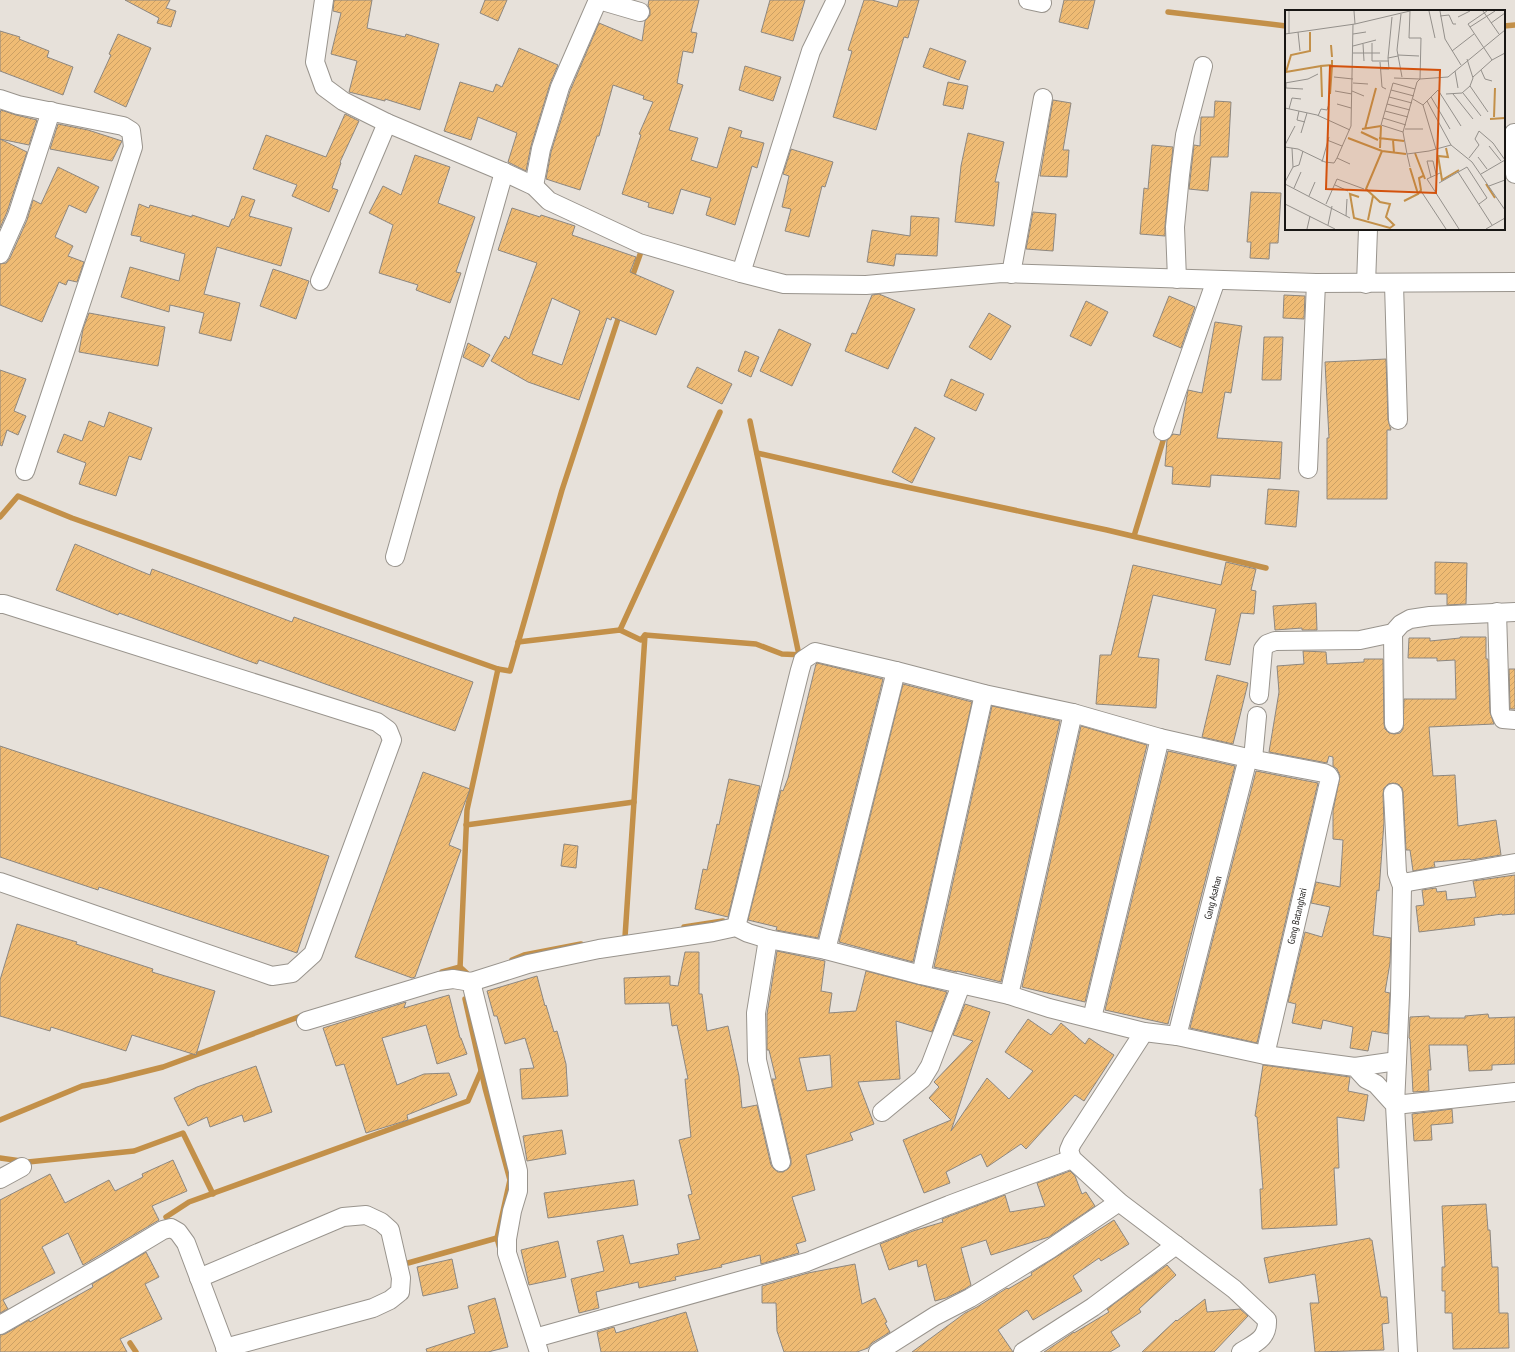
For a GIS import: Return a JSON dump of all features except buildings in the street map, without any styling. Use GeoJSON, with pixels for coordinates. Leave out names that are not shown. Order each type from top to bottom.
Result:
{"type":"FeatureCollection","features":[{"type":"Feature","properties":{"kind":"street"},"geometry":{"type":"LineString","coordinates":[[324,0],[315,62],[324,88],[343,101],[387,123],[534,186],[549,201],[639,242],[741,274],[784,284],[866,285],[1011,274],[1366,284],[1515,282]]}},
{"type":"Feature","properties":{"kind":"street"},"geometry":{"type":"LineString","coordinates":[[534,186],[541,149],[560,87],[598,0],[640,12]]}},
{"type":"Feature","properties":{"kind":"street"},"geometry":{"type":"LineString","coordinates":[[741,274],[811,51],[836,0]]}},
{"type":"Feature","properties":{"kind":"street"},"geometry":{"type":"LineString","coordinates":[[1177,279],[1175,227],[1181,167],[1185,135],[1203,66]]}},
{"type":"Feature","properties":{"kind":"street"},"geometry":{"type":"LineString","coordinates":[[1011,274],[1043,98]]}},
{"type":"Feature","properties":{"kind":"street"},"geometry":{"type":"LineString","coordinates":[[0,99],[18,105],[123,126],[131,130],[133,147],[25,471]]}},
{"type":"Feature","properties":{"kind":"street"},"geometry":{"type":"LineString","coordinates":[[0,254],[17,216],[51,111]]}},
{"type":"Feature","properties":{"kind":"street"},"geometry":{"type":"LineString","coordinates":[[320,281],[387,123]]}},
{"type":"Feature","properties":{"kind":"street"},"geometry":{"type":"LineString","coordinates":[[1514,133],[1515,174]]}},
{"type":"Feature","properties":{"kind":"street"},"geometry":{"type":"LineString","coordinates":[[395,557],[504,172]]}},
{"type":"Feature","properties":{"kind":"street"},"geometry":{"type":"LineString","coordinates":[[1366,284],[1368,230]]}},
{"type":"Feature","properties":{"kind":"street"},"geometry":{"type":"LineString","coordinates":[[1163,431],[1216,280]]}},
{"type":"Feature","properties":{"kind":"street"},"geometry":{"type":"LineString","coordinates":[[1308,469],[1316,283]]}},
{"type":"Feature","properties":{"kind":"street"},"geometry":{"type":"LineString","coordinates":[[1394,284],[1398,420]]}},
{"type":"Feature","properties":{"kind":"street"},"geometry":{"type":"LineString","coordinates":[[0,604],[377,722],[388,730],[392,740],[314,954],[292,973],[272,976],[0,882]]}},
{"type":"Feature","properties":{"kind":"street"},"geometry":{"type":"LineString","coordinates":[[1497,612],[1500,712],[1503,719],[1515,720]]}},
{"type":"Feature","properties":{"kind":"street"},"geometry":{"type":"LineString","coordinates":[[1259,695],[1262,652],[1264,646],[1275,641],[1360,640],[1393,633],[1401,624],[1410,619],[1430,616],[1515,612]]}},
{"type":"Feature","properties":{"kind":"street"},"geometry":{"type":"LineString","coordinates":[[1393,633],[1394,724]]}},
{"type":"Feature","properties":{"kind":"street"},"geometry":{"type":"LineString","coordinates":[[736,927],[803,660],[815,652],[984,694],[1073,713],[1160,738],[1251,758]]}},
{"type":"Feature","properties":{"kind":"street"},"geometry":{"type":"LineString","coordinates":[[826,950],[896,671]]}},
{"type":"Feature","properties":{"kind":"street"},"geometry":{"type":"LineString","coordinates":[[921,975],[984,694]]}},
{"type":"Feature","properties":{"kind":"street"},"geometry":{"type":"LineString","coordinates":[[1009,995],[1073,713]]}},
{"type":"Feature","properties":{"kind":"street","name":"Gang Asahan"},"geometry":{"type":"LineString","coordinates":[[1177,1036],[1251,758],[1257,716]]}},
{"type":"Feature","properties":{"kind":"street"},"geometry":{"type":"LineString","coordinates":[[1092,1018],[1160,738]]}},
{"type":"Feature","properties":{"kind":"street","name":"Gang Batanghari"},"geometry":{"type":"LineString","coordinates":[[1251,758],[1324,773],[1330,778],[1265,1055]]}},
{"type":"Feature","properties":{"kind":"street"},"geometry":{"type":"LineString","coordinates":[[1394,793],[1396,873],[1402,886],[1400,995],[1394,1105],[1408,1352]]}},
{"type":"Feature","properties":{"kind":"street"},"geometry":{"type":"LineString","coordinates":[[1402,886],[1408,882],[1515,863]]}},
{"type":"Feature","properties":{"kind":"street"},"geometry":{"type":"LineString","coordinates":[[306,1021],[439,981],[453,979],[471,982],[528,964],[599,949],[713,932],[736,927],[748,933],[768,939],[826,950],[961,985],[1009,995],[1049,1008],[1144,1032],[1177,1036],[1265,1055],[1355,1067],[1397,1061]]}},
{"type":"Feature","properties":{"kind":"street"},"geometry":{"type":"LineString","coordinates":[[768,939],[756,1013],[757,1060],[781,1162]]}},
{"type":"Feature","properties":{"kind":"street"},"geometry":{"type":"LineString","coordinates":[[471,982],[518,1171],[518,1191],[512,1211],[507,1239],[507,1253],[537,1345],[807,1262],[949,1205],[1072,1159]]}},
{"type":"Feature","properties":{"kind":"street"},"geometry":{"type":"LineString","coordinates":[[882,1112],[922,1079],[930,1066],[961,985]]}},
{"type":"Feature","properties":{"kind":"street"},"geometry":{"type":"LineString","coordinates":[[1144,1032],[1068,1150],[1072,1159],[1119,1202],[1234,1289],[1267,1320],[1268,1329],[1262,1337],[1241,1352]]}},
{"type":"Feature","properties":{"kind":"street"},"geometry":{"type":"LineString","coordinates":[[1355,1067],[1366,1079],[1376,1084],[1394,1105]]}},
{"type":"Feature","properties":{"kind":"street"},"geometry":{"type":"LineString","coordinates":[[1394,1105],[1515,1092]]}},
{"type":"Feature","properties":{"kind":"street"},"geometry":{"type":"LineString","coordinates":[[0,1179],[22,1167]]}},
{"type":"Feature","properties":{"kind":"street"},"geometry":{"type":"LineString","coordinates":[[878,1352],[935,1316],[970,1298],[1050,1249],[1119,1202]]}},
{"type":"Feature","properties":{"kind":"street"},"geometry":{"type":"LineString","coordinates":[[0,1325],[163,1230],[171,1228],[178,1232],[186,1243],[199,1278],[226,1350],[373,1308],[390,1300],[400,1292],[402,1278],[390,1230],[381,1222],[366,1215],[343,1217],[199,1278]]}},
{"type":"Feature","properties":{"kind":"street"},"geometry":{"type":"LineString","coordinates":[[1023,1352],[1093,1307],[1176,1245]]}},
{"type":"Feature","properties":{"kind":"waterway"},"geometry":{"type":"LineString","coordinates":[[1168,12],[1285,26]]}},
{"type":"Feature","properties":{"kind":"waterway"},"geometry":{"type":"LineString","coordinates":[[1505,26],[1515,25]]}},
{"type":"Feature","properties":{"kind":"waterway"},"geometry":{"type":"LineString","coordinates":[[631,280],[642,249]]}},
{"type":"Feature","properties":{"kind":"waterway"},"geometry":{"type":"LineString","coordinates":[[460,968],[467,810],[498,669],[510,671],[562,490],[620,313]]}},
{"type":"Feature","properties":{"kind":"waterway"},"geometry":{"type":"LineString","coordinates":[[620,630],[720,412]]}},
{"type":"Feature","properties":{"kind":"waterway"},"geometry":{"type":"LineString","coordinates":[[750,421],[799,655]]}},
{"type":"Feature","properties":{"kind":"waterway"},"geometry":{"type":"LineString","coordinates":[[1134,536],[1163,441]]}},
{"type":"Feature","properties":{"kind":"waterway"},"geometry":{"type":"LineString","coordinates":[[757,453],[883,482],[1107,530],[1266,568]]}},
{"type":"Feature","properties":{"kind":"waterway"},"geometry":{"type":"LineString","coordinates":[[0,517],[18,496],[72,518],[498,669]]}},
{"type":"Feature","properties":{"kind":"waterway"},"geometry":{"type":"LineString","coordinates":[[518,642],[620,630],[641,640],[645,635],[756,644],[782,654],[804,655]]}},
{"type":"Feature","properties":{"kind":"waterway"},"geometry":{"type":"LineString","coordinates":[[625,937],[645,635]]}},
{"type":"Feature","properties":{"kind":"waterway"},"geometry":{"type":"LineString","coordinates":[[466,825],[634,802]]}},
{"type":"Feature","properties":{"kind":"waterway"},"geometry":{"type":"LineString","coordinates":[[684,927],[723,921]]}},
{"type":"Feature","properties":{"kind":"waterway"},"geometry":{"type":"LineString","coordinates":[[512,960],[524,955],[581,944]]}},
{"type":"Feature","properties":{"kind":"waterway"},"geometry":{"type":"LineString","coordinates":[[442,972],[460,967],[471,977]]}},
{"type":"Feature","properties":{"kind":"waterway"},"geometry":{"type":"LineString","coordinates":[[465,999],[485,1088],[510,1180],[497,1238],[500,1249]]}},
{"type":"Feature","properties":{"kind":"waterway"},"geometry":{"type":"LineString","coordinates":[[0,1120],[82,1086],[163,1067],[304,1015]]}},
{"type":"Feature","properties":{"kind":"waterway"},"geometry":{"type":"LineString","coordinates":[[166,1217],[189,1202],[468,1101],[481,1071]]}},
{"type":"Feature","properties":{"kind":"waterway"},"geometry":{"type":"LineString","coordinates":[[0,1158],[28,1162],[134,1151],[183,1133],[213,1194]]}},
{"type":"Feature","properties":{"kind":"waterway"},"geometry":{"type":"LineString","coordinates":[[408,1263],[497,1238]]}},
{"type":"Feature","properties":{"kind":"waterway"},"geometry":{"type":"LineString","coordinates":[[130,1343],[136,1352]]}}]}
